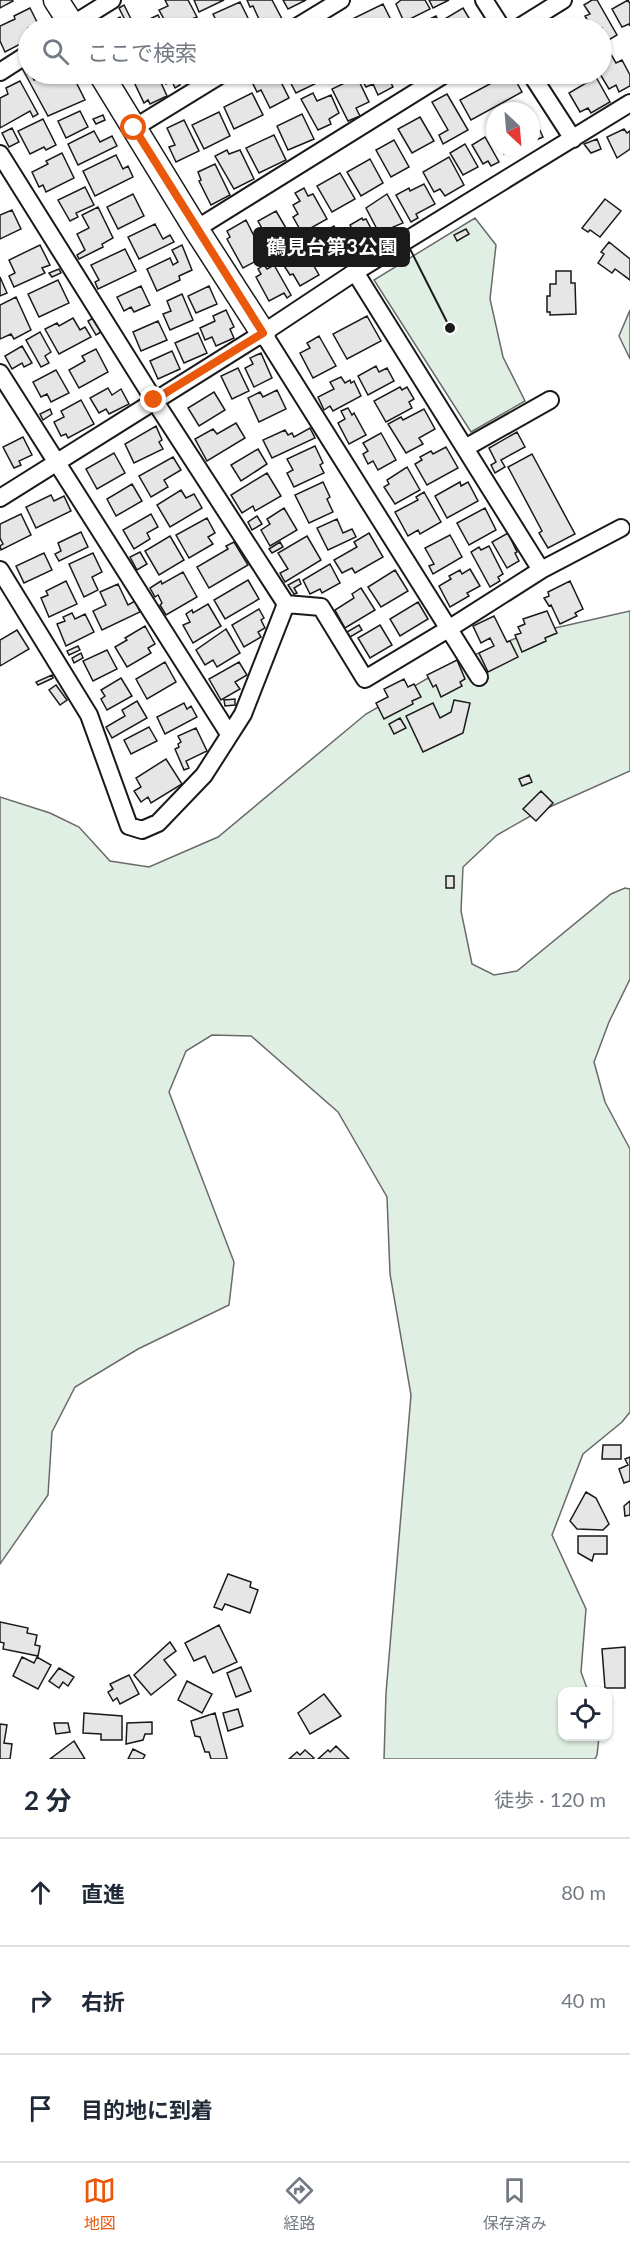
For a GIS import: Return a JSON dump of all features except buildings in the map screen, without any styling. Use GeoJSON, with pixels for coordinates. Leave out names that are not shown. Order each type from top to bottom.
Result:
{"type":"FeatureCollection","features":[{"type":"Feature","properties":{"kind":"street"},"geometry":{"type":"LineString","coordinates":[[56,0],[66,18]]}},
{"type":"Feature","properties":{"kind":"street"},"geometry":{"type":"LineString","coordinates":[[85,18],[112,0]]}},
{"type":"Feature","properties":{"kind":"street"},"geometry":{"type":"LineString","coordinates":[[311,18],[341,0]]}},
{"type":"Feature","properties":{"kind":"street"},"geometry":{"type":"LineString","coordinates":[[484,0],[496,18]]}},
{"type":"Feature","properties":{"kind":"street"},"geometry":{"type":"LineString","coordinates":[[534,18],[563,0]]}},
{"type":"Feature","properties":{"kind":"street"},"geometry":{"type":"LineString","coordinates":[[0,72],[18,60]]}},
{"type":"Feature","properties":{"kind":"street"},"geometry":{"type":"LineString","coordinates":[[107,84],[479,677]]}},
{"type":"Feature","properties":{"kind":"street"},"geometry":{"type":"LineString","coordinates":[[134,128],[206,84]]}},
{"type":"Feature","properties":{"kind":"street"},"geometry":{"type":"LineString","coordinates":[[196,229],[429,84]]}},
{"type":"Feature","properties":{"kind":"street"},"geometry":{"type":"LineString","coordinates":[[537,84],[573,139]]}},
{"type":"Feature","properties":{"kind":"street"},"geometry":{"type":"LineString","coordinates":[[0,498],[263,333],[355,272],[630,103]]}},
{"type":"Feature","properties":{"kind":"street"},"geometry":{"type":"LineString","coordinates":[[0,154],[154,400],[286,604]]}},
{"type":"Feature","properties":{"kind":"street"},"geometry":{"type":"LineString","coordinates":[[355,272],[541,570]]}},
{"type":"Feature","properties":{"kind":"street"},"geometry":{"type":"LineString","coordinates":[[0,373],[230,734]]}},
{"type":"Feature","properties":{"kind":"street"},"geometry":{"type":"LineString","coordinates":[[465,448],[550,400]]}},
{"type":"Feature","properties":{"kind":"street"},"geometry":{"type":"LineString","coordinates":[[286,604],[321,607],[365,679],[541,570],[621,528]]}},
{"type":"Feature","properties":{"kind":"street"},"geometry":{"type":"LineString","coordinates":[[0,570],[89,715],[129,826],[142,830],[158,823],[204,775],[243,714],[286,604]]}},
{"type":"Feature","properties":{"kind":"green space"},"geometry":{"type":"Polygon","coordinates":[[[475,218],[496,245],[490,299],[503,357],[525,401],[471,432],[374,280],[475,218]]]}},
{"type":"Feature","properties":{"kind":"green space"},"geometry":{"type":"Polygon","coordinates":[[[630,310],[630,359],[619,336],[630,310]]]}},
{"type":"Feature","properties":{"kind":"green space"},"geometry":{"type":"Polygon","coordinates":[[[630,611],[630,771],[534,814],[497,835],[463,867],[461,911],[472,964],[494,975],[517,971],[611,894],[625,888],[630,889],[630,979],[609,1022],[594,1062],[605,1102],[630,1149],[630,1412],[622,1422],[583,1454],[552,1535],[586,1609],[581,1672],[587,1687],[558,1687],[558,1741],[599,1741],[597,1755],[595,1759],[384,1759],[386,1693],[411,1395],[390,1274],[387,1197],[338,1112],[251,1036],[212,1035],[186,1051],[169,1092],[234,1262],[229,1305],[138,1349],[75,1387],[52,1432],[48,1495],[0,1564],[0,797],[50,813],[79,827],[110,861],[149,867],[218,837],[366,714],[454,663],[524,635],[630,611]]]}},
{"type":"Feature","properties":{"kind":"place","name":"鶴見台第3公園"},"geometry":{"type":"Point","coordinates":[450,328]}},
{"type":"Feature","properties":{"kind":"route"},"geometry":{"type":"LineString","coordinates":[[134,128],[263,333],[154,400]]}}]}
